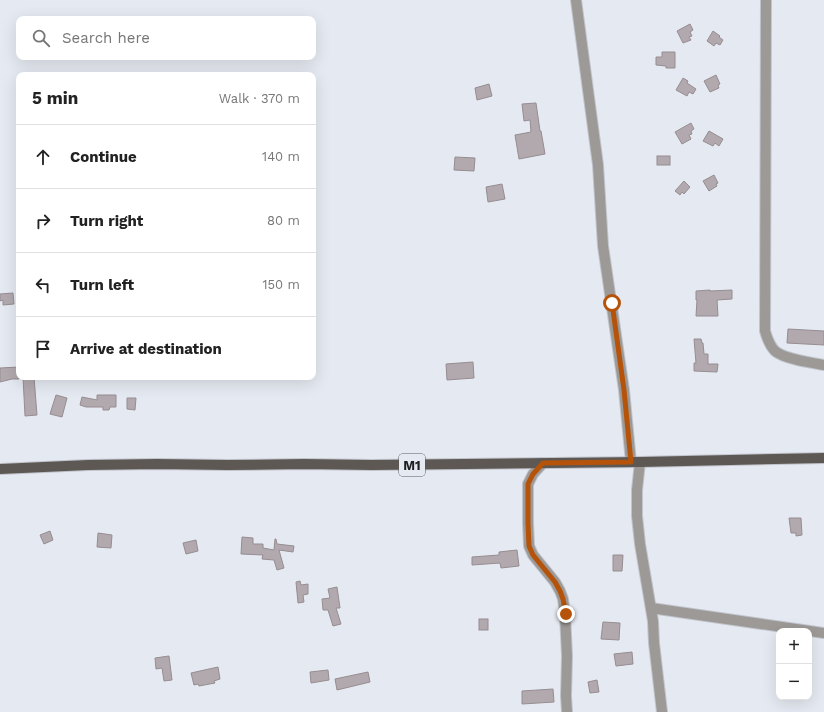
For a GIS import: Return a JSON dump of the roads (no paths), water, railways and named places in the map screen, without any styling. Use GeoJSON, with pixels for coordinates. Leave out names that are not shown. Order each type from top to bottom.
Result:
{"type":"FeatureCollection","features":[{"type":"Feature","properties":{"kind":"main road","name":"M1"},"geometry":{"type":"LineString","coordinates":[[0,469],[157,464],[372,465],[824,458]]}},
{"type":"Feature","properties":{"kind":"street"},"geometry":{"type":"LineString","coordinates":[[576,0],[598,165],[603,246],[635,462],[637,516],[640,544],[653,621],[662,712]]}},
{"type":"Feature","properties":{"kind":"street"},"geometry":{"type":"LineString","coordinates":[[766,0],[765,332],[775,351],[780,354],[786,357],[824,365]]}},
{"type":"Feature","properties":{"kind":"street"},"geometry":{"type":"LineString","coordinates":[[543,463],[533,474],[528,484],[529,546],[533,555],[555,582],[563,599],[566,614],[567,712]]}},
{"type":"Feature","properties":{"kind":"street"},"geometry":{"type":"LineString","coordinates":[[650,608],[824,633]]}}]}
